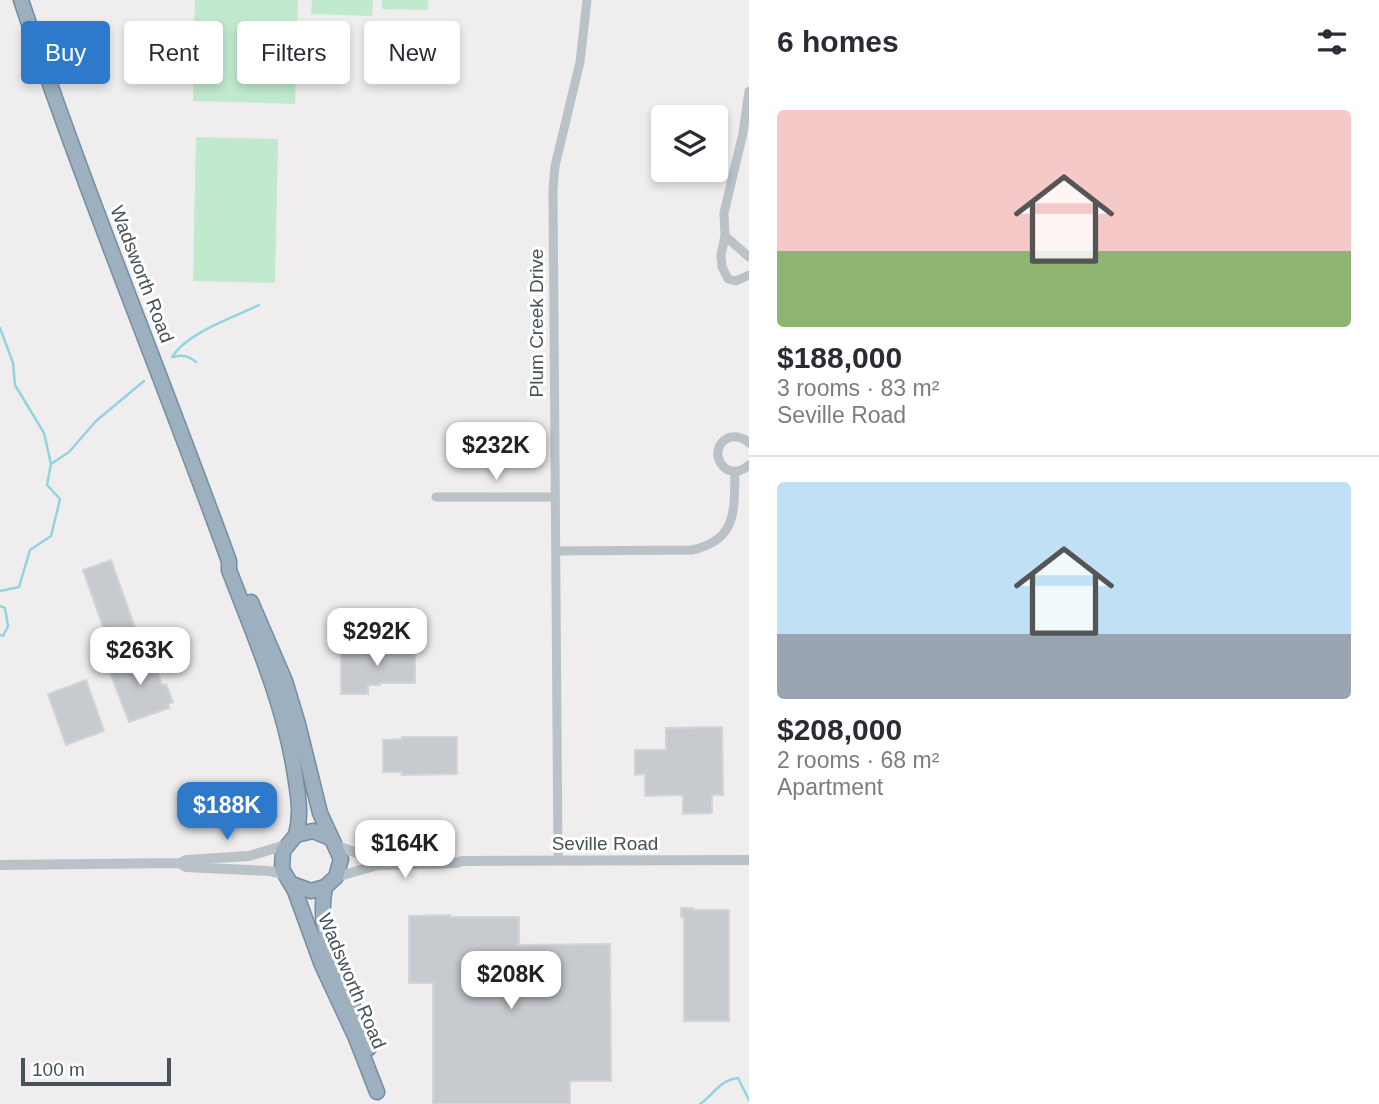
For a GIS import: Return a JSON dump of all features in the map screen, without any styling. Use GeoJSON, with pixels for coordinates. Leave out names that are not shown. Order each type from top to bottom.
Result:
{"type":"FeatureCollection","features":[{"type":"Feature","properties":{"kind":"highway","name":"Wadsworth Road"},"geometry":{"type":"LineString","coordinates":[[21,0],[82,173],[270,674],[286,726],[299,804],[299,820],[281,857],[322,965],[356,1038],[378,1098]]}},
{"type":"Feature","properties":{"kind":"highway","name":"Wadsworth Road"},"geometry":{"type":"LineString","coordinates":[[229,561],[236,566],[285,681],[314,793],[341,865],[336,877],[325,887],[312,891],[289,880]]}},
{"type":"Feature","properties":{"kind":"highway"},"geometry":{"type":"LineString","coordinates":[[291,840],[313,831],[334,842]]}},
{"type":"Feature","properties":{"kind":"highway","name":"Wadsworth Road"},"geometry":{"type":"LineString","coordinates":[[325,887],[321,913],[325,938],[366,1038],[378,1084],[378,1098]]}},
{"type":"Feature","properties":{"kind":"street","name":"Plum Creek Drive"},"geometry":{"type":"LineString","coordinates":[[558,860],[553,189],[555,166],[580,62],[587,0]]}},
{"type":"Feature","properties":{"kind":"street"},"geometry":{"type":"LineString","coordinates":[[749,91],[743,134],[724,213],[725,236],[721,255],[722,267],[728,279],[736,281],[749,275]]}},
{"type":"Feature","properties":{"kind":"street"},"geometry":{"type":"LineString","coordinates":[[725,236],[749,257]]}},
{"type":"Feature","properties":{"kind":"street"},"geometry":{"type":"LineString","coordinates":[[749,443],[733,437],[719,447],[718,453],[721,464],[730,471],[749,465]]}},
{"type":"Feature","properties":{"kind":"street"},"geometry":{"type":"LineString","coordinates":[[556,551],[692,550],[703,547],[722,536],[734,517],[736,471]]}},
{"type":"Feature","properties":{"kind":"street"},"geometry":{"type":"LineString","coordinates":[[436,498],[555,497]]}},
{"type":"Feature","properties":{"kind":"street"},"geometry":{"type":"LineString","coordinates":[[0,865],[180,863],[186,860],[249,856],[291,840]]}},
{"type":"Feature","properties":{"kind":"street","name":"Seville Road"},"geometry":{"type":"LineString","coordinates":[[334,842],[357,853],[456,857],[462,861]]}},
{"type":"Feature","properties":{"kind":"street","name":"Seville Road"},"geometry":{"type":"LineString","coordinates":[[336,877],[378,865],[462,861],[749,860]]}},
{"type":"Feature","properties":{"kind":"street"},"geometry":{"type":"LineString","coordinates":[[180,863],[186,867],[269,871],[289,880]]}},
{"type":"Feature","properties":{"kind":"green space"},"geometry":{"type":"Polygon","coordinates":[[[195,0],[298,0],[297,21],[237,21],[237,84],[296,84],[295,104],[193,101],[193,84],[223,84],[223,21],[195,21],[195,0]]]}},
{"type":"Feature","properties":{"kind":"green space"},"geometry":{"type":"Polygon","coordinates":[[[312,0],[373,0],[372,16],[311,14],[312,0]]]}},
{"type":"Feature","properties":{"kind":"green space"},"geometry":{"type":"Polygon","coordinates":[[[382,0],[428,0],[428,10],[382,9],[382,0]]]}},
{"type":"Feature","properties":{"kind":"green space"},"geometry":{"type":"Polygon","coordinates":[[[196,137],[278,139],[275,283],[193,281],[196,137]]]}},
{"type":"Feature","properties":{"kind":"building"},"geometry":{"type":"Polygon","coordinates":[[[111,560],[135,628],[107,638],[83,570],[111,560]]]}},
{"type":"Feature","properties":{"kind":"building"},"geometry":{"type":"Polygon","coordinates":[[[380,646],[415,646],[415,683],[380,683],[368,685],[368,694],[341,694],[341,651],[380,651],[380,646]]]}},
{"type":"Feature","properties":{"kind":"building"},"geometry":{"type":"Polygon","coordinates":[[[150,652],[162,685],[166,684],[173,702],[168,704],[169,708],[129,722],[108,667],[150,652]]]}},
{"type":"Feature","properties":{"kind":"building"},"geometry":{"type":"Polygon","coordinates":[[[86,680],[104,731],[66,745],[48,694],[86,680]]]}},
{"type":"Feature","properties":{"kind":"building"},"geometry":{"type":"Polygon","coordinates":[[[722,727],[723,795],[712,795],[712,813],[683,814],[683,795],[645,796],[645,774],[635,775],[635,750],[666,750],[666,728],[722,727]]]}},
{"type":"Feature","properties":{"kind":"building"},"geometry":{"type":"Polygon","coordinates":[[[402,737],[457,737],[457,774],[402,775],[402,772],[383,772],[383,740],[402,737]]]}},
{"type":"Feature","properties":{"kind":"building"},"geometry":{"type":"Polygon","coordinates":[[[183,806],[208,806],[208,817],[183,817],[183,806]]]}},
{"type":"Feature","properties":{"kind":"building"},"geometry":{"type":"Polygon","coordinates":[[[681,908],[729,910],[729,1021],[684,1021],[684,917],[681,917],[681,908]]]}},
{"type":"Feature","properties":{"kind":"building"},"geometry":{"type":"Polygon","coordinates":[[[409,916],[519,917],[519,945],[610,944],[611,1081],[570,1081],[570,1104],[433,1104],[433,983],[409,983],[409,916]]]}},
{"type":"Feature","properties":{"kind":"waterway"},"geometry":{"type":"LineString","coordinates":[[172,357],[179,348],[200,333],[259,305]]}},
{"type":"Feature","properties":{"kind":"waterway"},"geometry":{"type":"LineString","coordinates":[[0,328],[13,363],[15,385],[44,433],[51,464],[47,485],[60,499],[51,536],[30,550],[19,587],[0,591]]}},
{"type":"Feature","properties":{"kind":"waterway"},"geometry":{"type":"LineString","coordinates":[[173,357],[185,356],[196,362]]}},
{"type":"Feature","properties":{"kind":"waterway"},"geometry":{"type":"LineString","coordinates":[[51,464],[69,452],[96,421],[144,381]]}},
{"type":"Feature","properties":{"kind":"waterway"},"geometry":{"type":"LineString","coordinates":[[0,606],[5,608],[8,626],[3,636],[0,635]]}},
{"type":"Feature","properties":{"kind":"waterway"},"geometry":{"type":"LineString","coordinates":[[700,1104],[722,1084],[738,1078],[749,1100]]}}]}
